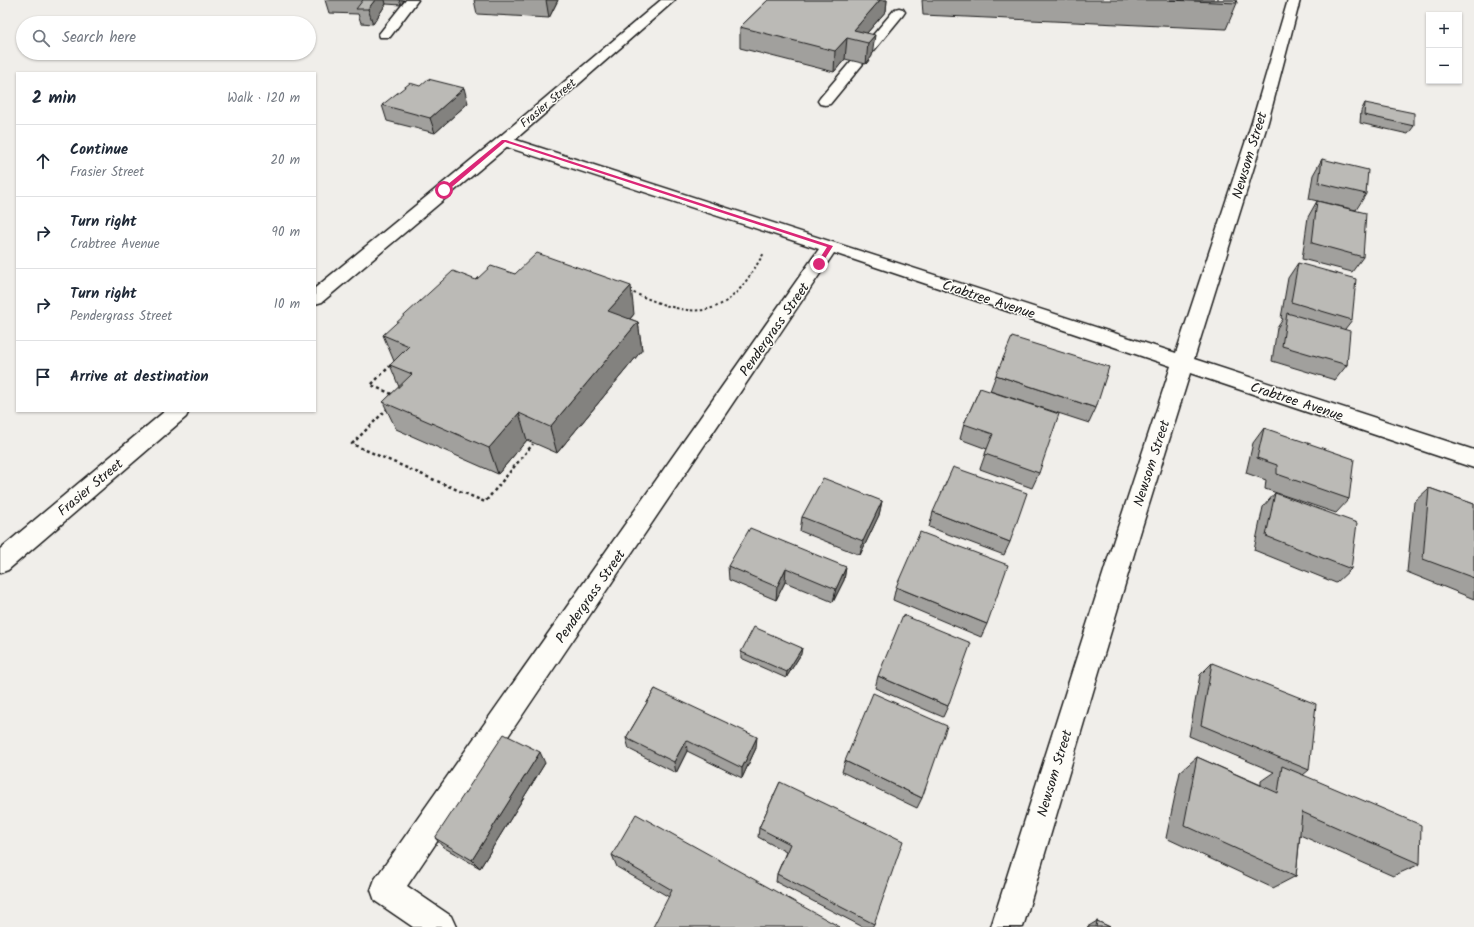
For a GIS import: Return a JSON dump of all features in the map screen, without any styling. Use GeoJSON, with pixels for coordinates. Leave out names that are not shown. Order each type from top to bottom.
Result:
{"type":"FeatureCollection","features":[{"type":"Feature","properties":{"kind":"street","name":"Frasier Street"},"geometry":{"type":"LineString","coordinates":[[316,297],[669,0]]}},
{"type":"Feature","properties":{"kind":"street","name":"Newsom Street"},"geometry":{"type":"LineString","coordinates":[[1007,927],[1130,527],[1260,122],[1294,0]]}},
{"type":"Feature","properties":{"kind":"street","name":"Crabtree Avenue"},"geometry":{"type":"LineString","coordinates":[[504,140],[1474,459]]}},
{"type":"Feature","properties":{"kind":"street","name":"Pendergrass Street"},"geometry":{"type":"LineString","coordinates":[[440,927],[386,890],[830,246]]}},
{"type":"Feature","properties":{"kind":"street","name":"Frasier Street"},"geometry":{"type":"LineString","coordinates":[[0,564],[178,412]]}},
{"type":"Feature","properties":{"kind":"lane"},"geometry":{"type":"LineString","coordinates":[[385,34],[412,0]]}},
{"type":"Feature","properties":{"kind":"lane"},"geometry":{"type":"LineString","coordinates":[[825,101],[898,12]]}},
{"type":"Feature","properties":{"kind":"path"},"geometry":{"type":"LineString","coordinates":[[626,290],[678,309],[692,311],[716,309],[737,292],[768,247]]}},
{"type":"Feature","properties":{"kind":"path"},"geometry":{"type":"LineString","coordinates":[[394,363],[372,385],[398,398]]}},
{"type":"Feature","properties":{"kind":"path"},"geometry":{"type":"LineString","coordinates":[[393,403],[352,444],[485,502],[533,444]]}},
{"type":"Feature","properties":{"kind":"building"},"geometry":{"type":"Polygon","coordinates":[[[363,0],[375,0],[368,9],[356,9],[363,0]]]}},
{"type":"Feature","properties":{"kind":"building"},"geometry":{"type":"Polygon","coordinates":[[[768,0],[880,0],[854,30],[875,35],[868,43],[847,38],[835,51],[740,27],[768,0]]]}},
{"type":"Feature","properties":{"kind":"building"},"geometry":{"type":"Polygon","coordinates":[[[1170,0],[1236,0],[1237,3],[1170,0]]]}},
{"type":"Feature","properties":{"kind":"building"},"geometry":{"type":"Polygon","coordinates":[[[428,79],[464,88],[430,118],[382,105],[410,83],[420,86],[428,79]]]}},
{"type":"Feature","properties":{"kind":"building"},"geometry":{"type":"Polygon","coordinates":[[[1365,103],[1414,113],[1414,126],[1364,115],[1365,103]]]}},
{"type":"Feature","properties":{"kind":"building"},"geometry":{"type":"Polygon","coordinates":[[[1322,159],[1368,170],[1366,194],[1319,183],[1322,159]]]}},
{"type":"Feature","properties":{"kind":"building"},"geometry":{"type":"Polygon","coordinates":[[[1317,201],[1366,213],[1363,257],[1312,243],[1317,201]]]}},
{"type":"Feature","properties":{"kind":"building"},"geometry":{"type":"Polygon","coordinates":[[[537,253],[631,286],[608,311],[638,322],[550,427],[519,413],[489,448],[383,402],[412,374],[390,365],[409,346],[383,335],[453,271],[476,280],[491,266],[515,274],[537,253]]]}},
{"type":"Feature","properties":{"kind":"building"},"geometry":{"type":"Polygon","coordinates":[[[1298,263],[1356,279],[1352,320],[1291,302],[1298,263]]]}},
{"type":"Feature","properties":{"kind":"building"},"geometry":{"type":"Polygon","coordinates":[[[1287,313],[1350,331],[1347,365],[1282,346],[1287,313]]]}},
{"type":"Feature","properties":{"kind":"building"},"geometry":{"type":"Polygon","coordinates":[[[1012,337],[1109,367],[1096,408],[996,375],[1012,337]]]}},
{"type":"Feature","properties":{"kind":"building"},"geometry":{"type":"Polygon","coordinates":[[[980,388],[1059,414],[1039,473],[985,454],[993,434],[964,424],[980,388]]]}},
{"type":"Feature","properties":{"kind":"building"},"geometry":{"type":"Polygon","coordinates":[[[1264,428],[1354,459],[1349,499],[1277,474],[1277,465],[1257,458],[1264,428]]]}},
{"type":"Feature","properties":{"kind":"building"},"geometry":{"type":"Polygon","coordinates":[[[953,467],[1027,493],[1010,542],[933,512],[953,467]]]}},
{"type":"Feature","properties":{"kind":"building"},"geometry":{"type":"Polygon","coordinates":[[[823,478],[882,501],[863,541],[802,517],[823,478]]]}},
{"type":"Feature","properties":{"kind":"building"},"geometry":{"type":"Polygon","coordinates":[[[1429,488],[1474,504],[1474,578],[1423,559],[1429,488]]]}},
{"type":"Feature","properties":{"kind":"building"},"geometry":{"type":"Polygon","coordinates":[[[1275,493],[1357,523],[1351,569],[1266,536],[1275,493]]]}},
{"type":"Feature","properties":{"kind":"building"},"geometry":{"type":"Polygon","coordinates":[[[750,528],[846,567],[836,589],[786,568],[777,587],[728,566],[750,528]]]}},
{"type":"Feature","properties":{"kind":"building"},"geometry":{"type":"Polygon","coordinates":[[[920,532],[1008,565],[987,624],[896,587],[920,532]]]}},
{"type":"Feature","properties":{"kind":"building"},"geometry":{"type":"Polygon","coordinates":[[[903,615],[971,643],[948,706],[878,676],[903,615]]]}},
{"type":"Feature","properties":{"kind":"building"},"geometry":{"type":"Polygon","coordinates":[[[754,627],[802,648],[787,672],[741,652],[754,627]]]}},
{"type":"Feature","properties":{"kind":"building"},"geometry":{"type":"Polygon","coordinates":[[[1212,663],[1316,704],[1309,770],[1201,725],[1212,663]]]}},
{"type":"Feature","properties":{"kind":"building"},"geometry":{"type":"Polygon","coordinates":[[[655,689],[757,737],[742,768],[686,740],[674,762],[626,738],[655,689]]]}},
{"type":"Feature","properties":{"kind":"building"},"geometry":{"type":"Polygon","coordinates":[[[873,693],[947,726],[922,798],[845,761],[873,693]]]}},
{"type":"Feature","properties":{"kind":"building"},"geometry":{"type":"Polygon","coordinates":[[[504,734],[540,752],[472,860],[435,838],[504,734]]]}},
{"type":"Feature","properties":{"kind":"building"},"geometry":{"type":"Polygon","coordinates":[[[1197,757],[1278,793],[1282,766],[1421,825],[1420,864],[1302,812],[1296,876],[1184,825],[1197,757]]]}},
{"type":"Feature","properties":{"kind":"building"},"geometry":{"type":"Polygon","coordinates":[[[780,782],[903,841],[874,924],[777,874],[790,844],[759,828],[780,782]]]}},
{"type":"Feature","properties":{"kind":"building"},"geometry":{"type":"Polygon","coordinates":[[[636,814],[840,927],[653,927],[672,890],[612,855],[636,814]]]}},
{"type":"Feature","properties":{"kind":"building"},"geometry":{"type":"Polygon","coordinates":[[[1097,921],[1110,927],[1096,927],[1097,921]]]}},
{"type":"Feature","properties":{"kind":"route"},"geometry":{"type":"LineString","coordinates":[[444,190],[504,140],[830,246],[819,264]]}}]}
